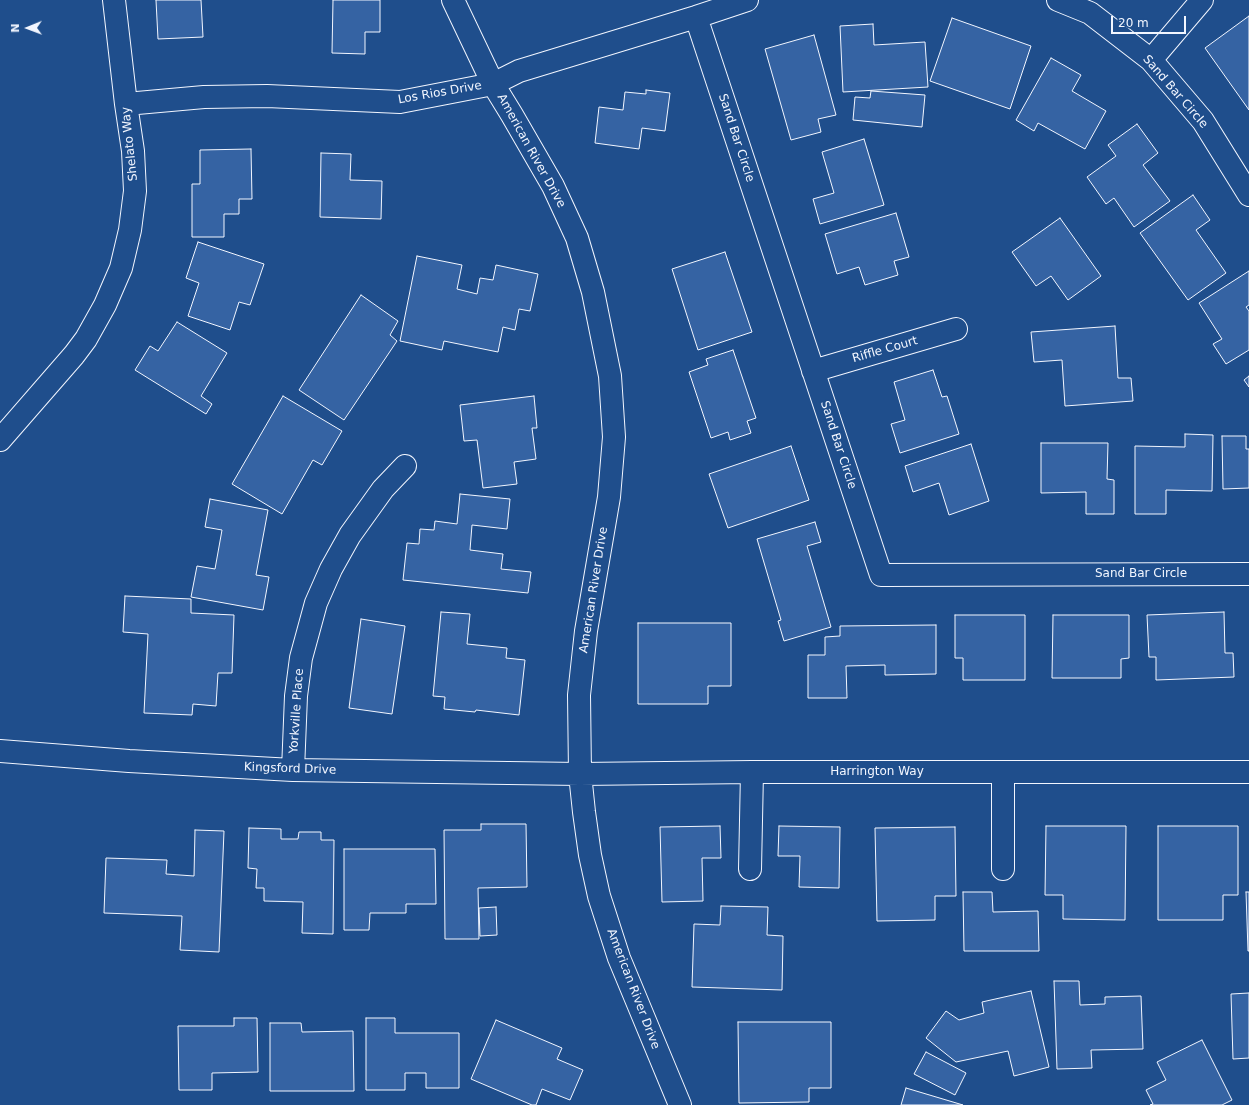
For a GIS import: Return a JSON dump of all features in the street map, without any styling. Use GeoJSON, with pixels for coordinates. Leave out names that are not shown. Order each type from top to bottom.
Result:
{"type":"FeatureCollection","features":[{"type":"Feature","properties":{"kind":"street","name":"Shelato Way"},"geometry":{"type":"LineString","coordinates":[[0,440],[74,355],[86,339],[106,305],[121,268],[130,230],[134,191],[133,152],[114,0]]}},
{"type":"Feature","properties":{"kind":"street","name":"American River Drive"},"geometry":{"type":"LineString","coordinates":[[453,0],[492,84],[512,115],[553,186],[577,238],[593,292],[610,376],[614,437],[609,497],[586,631],[580,688],[580,774],[584,812],[590,855],[600,896],[619,958],[680,1105]]}},
{"type":"Feature","properties":{"kind":"street"},"geometry":{"type":"LineString","coordinates":[[696,18],[747,0]]}},
{"type":"Feature","properties":{"kind":"street","name":"Sand Bar Circle"},"geometry":{"type":"LineString","coordinates":[[1058,0],[1090,13],[1151,60],[1203,121],[1249,195]]}},
{"type":"Feature","properties":{"kind":"street"},"geometry":{"type":"LineString","coordinates":[[1151,60],[1202,0]]}},
{"type":"Feature","properties":{"kind":"street","name":"Los Rios Drive"},"geometry":{"type":"LineString","coordinates":[[126,104],[204,97],[268,96],[400,102],[492,84],[519,71],[696,18]]}},
{"type":"Feature","properties":{"kind":"street","name":"Sand Bar Circle"},"geometry":{"type":"LineString","coordinates":[[696,18],[881,575],[1249,574]]}},
{"type":"Feature","properties":{"kind":"street","name":"Riffle Court"},"geometry":{"type":"LineString","coordinates":[[814,371],[956,329]]}},
{"type":"Feature","properties":{"kind":"street","name":"Yorkville Place"},"geometry":{"type":"LineString","coordinates":[[293,770],[296,696],[301,658],[316,603],[331,569],[350,535],[383,489],[405,466]]}},
{"type":"Feature","properties":{"kind":"street","name":"Kingsford Drive"},"geometry":{"type":"LineString","coordinates":[[0,751],[129,761],[293,770],[580,774]]}},
{"type":"Feature","properties":{"kind":"street"},"geometry":{"type":"LineString","coordinates":[[750,869],[752,772]]}},
{"type":"Feature","properties":{"kind":"street","name":"Harrington Way"},"geometry":{"type":"LineString","coordinates":[[580,774],[752,772],[1249,772]]}},
{"type":"Feature","properties":{"kind":"street"},"geometry":{"type":"LineString","coordinates":[[1003,773],[1003,869]]}},
{"type":"Feature","properties":{"kind":"building"},"geometry":{"type":"Polygon","coordinates":[[[156,0],[201,0],[203,37],[158,39],[156,0]]]}},
{"type":"Feature","properties":{"kind":"building"},"geometry":{"type":"Polygon","coordinates":[[[333,0],[380,0],[380,32],[365,32],[365,54],[332,53],[333,0]]]}},
{"type":"Feature","properties":{"kind":"building"},"geometry":{"type":"Polygon","coordinates":[[[1249,16],[1249,110],[1205,48],[1249,16]]]}},
{"type":"Feature","properties":{"kind":"building"},"geometry":{"type":"Polygon","coordinates":[[[952,18],[1031,46],[1010,109],[930,81],[952,18]]]}},
{"type":"Feature","properties":{"kind":"building"},"geometry":{"type":"Polygon","coordinates":[[[873,24],[874,45],[925,42],[928,87],[843,92],[840,26],[873,24]]]}},
{"type":"Feature","properties":{"kind":"building"},"geometry":{"type":"Polygon","coordinates":[[[814,35],[836,115],[818,119],[821,132],[791,140],[765,49],[814,35]]]}},
{"type":"Feature","properties":{"kind":"building"},"geometry":{"type":"Polygon","coordinates":[[[1051,58],[1081,75],[1072,91],[1106,111],[1085,149],[1038,123],[1034,131],[1016,120],[1051,58]]]}},
{"type":"Feature","properties":{"kind":"building"},"geometry":{"type":"Polygon","coordinates":[[[646,90],[670,93],[665,131],[642,128],[639,149],[595,143],[599,107],[623,110],[625,92],[646,94],[646,90]]]}},
{"type":"Feature","properties":{"kind":"building"},"geometry":{"type":"Polygon","coordinates":[[[871,91],[925,95],[922,127],[853,120],[855,97],[870,98],[871,91]]]}},
{"type":"Feature","properties":{"kind":"building"},"geometry":{"type":"Polygon","coordinates":[[[1137,124],[1158,153],[1143,165],[1170,201],[1134,227],[1114,198],[1106,204],[1087,177],[1116,156],[1108,145],[1137,124]]]}},
{"type":"Feature","properties":{"kind":"building"},"geometry":{"type":"Polygon","coordinates":[[[864,139],[884,205],[820,224],[813,199],[834,193],[822,152],[864,139]]]}},
{"type":"Feature","properties":{"kind":"building"},"geometry":{"type":"Polygon","coordinates":[[[251,149],[252,199],[239,199],[239,214],[224,214],[224,237],[192,237],[192,184],[200,184],[200,150],[251,149]]]}},
{"type":"Feature","properties":{"kind":"building"},"geometry":{"type":"Polygon","coordinates":[[[321,153],[351,154],[350,180],[382,181],[381,219],[320,217],[321,153]]]}},
{"type":"Feature","properties":{"kind":"building"},"geometry":{"type":"Polygon","coordinates":[[[1193,195],[1210,220],[1196,230],[1226,273],[1188,300],[1140,233],[1193,195]]]}},
{"type":"Feature","properties":{"kind":"building"},"geometry":{"type":"Polygon","coordinates":[[[896,213],[909,257],[894,261],[898,275],[865,285],[859,267],[837,274],[825,234],[896,213]]]}},
{"type":"Feature","properties":{"kind":"building"},"geometry":{"type":"Polygon","coordinates":[[[1060,218],[1101,276],[1068,300],[1051,276],[1036,286],[1012,252],[1060,218]]]}},
{"type":"Feature","properties":{"kind":"building"},"geometry":{"type":"Polygon","coordinates":[[[198,242],[264,264],[250,305],[239,302],[230,330],[188,316],[199,283],[186,278],[198,242]]]}},
{"type":"Feature","properties":{"kind":"building"},"geometry":{"type":"Polygon","coordinates":[[[725,252],[752,332],[698,350],[672,269],[725,252]]]}},
{"type":"Feature","properties":{"kind":"building"},"geometry":{"type":"Polygon","coordinates":[[[417,256],[462,265],[457,289],[477,294],[480,278],[493,280],[496,265],[538,274],[530,311],[519,309],[515,330],[503,327],[498,352],[444,341],[442,350],[400,341],[417,256]]]}},
{"type":"Feature","properties":{"kind":"building"},"geometry":{"type":"Polygon","coordinates":[[[1249,271],[1249,305],[1246,307],[1249,311],[1249,350],[1226,364],[1213,344],[1222,339],[1199,303],[1249,271]]]}},
{"type":"Feature","properties":{"kind":"building"},"geometry":{"type":"Polygon","coordinates":[[[361,295],[398,321],[390,335],[397,341],[344,420],[299,390],[361,295]]]}},
{"type":"Feature","properties":{"kind":"building"},"geometry":{"type":"Polygon","coordinates":[[[177,322],[227,353],[201,396],[212,404],[206,414],[135,370],[150,346],[158,351],[177,322]]]}},
{"type":"Feature","properties":{"kind":"building"},"geometry":{"type":"Polygon","coordinates":[[[1115,326],[1118,378],[1131,378],[1133,401],[1065,406],[1062,360],[1034,362],[1031,332],[1115,326]]]}},
{"type":"Feature","properties":{"kind":"building"},"geometry":{"type":"Polygon","coordinates":[[[733,350],[756,418],[747,421],[751,433],[730,440],[728,432],[711,438],[689,372],[708,365],[706,359],[733,350]]]}},
{"type":"Feature","properties":{"kind":"building"},"geometry":{"type":"Polygon","coordinates":[[[933,370],[942,397],[947,396],[959,434],[900,453],[891,424],[905,420],[894,382],[933,370]]]}},
{"type":"Feature","properties":{"kind":"building"},"geometry":{"type":"Polygon","coordinates":[[[1249,376],[1249,387],[1244,380],[1249,376]]]}},
{"type":"Feature","properties":{"kind":"building"},"geometry":{"type":"Polygon","coordinates":[[[283,396],[342,431],[322,465],[313,460],[282,514],[232,484],[283,396]]]}},
{"type":"Feature","properties":{"kind":"building"},"geometry":{"type":"Polygon","coordinates":[[[534,396],[537,428],[532,428],[536,459],[514,462],[517,484],[483,488],[477,440],[464,441],[460,405],[534,396]]]}},
{"type":"Feature","properties":{"kind":"building"},"geometry":{"type":"Polygon","coordinates":[[[1185,434],[1213,435],[1212,491],[1166,490],[1166,514],[1135,514],[1135,446],[1185,447],[1185,434]]]}},
{"type":"Feature","properties":{"kind":"building"},"geometry":{"type":"Polygon","coordinates":[[[1222,436],[1246,436],[1246,449],[1249,449],[1249,488],[1223,489],[1222,436]]]}},
{"type":"Feature","properties":{"kind":"building"},"geometry":{"type":"Polygon","coordinates":[[[1041,443],[1108,443],[1107,479],[1114,480],[1114,514],[1086,514],[1086,492],[1041,493],[1041,443]]]}},
{"type":"Feature","properties":{"kind":"building"},"geometry":{"type":"Polygon","coordinates":[[[971,444],[989,501],[949,515],[939,483],[913,492],[905,466],[971,444]]]}},
{"type":"Feature","properties":{"kind":"building"},"geometry":{"type":"Polygon","coordinates":[[[791,446],[809,500],[728,528],[709,474],[791,446]]]}},
{"type":"Feature","properties":{"kind":"building"},"geometry":{"type":"Polygon","coordinates":[[[460,494],[510,499],[507,529],[472,525],[470,550],[503,554],[501,569],[531,572],[528,593],[403,580],[407,543],[419,544],[420,529],[434,530],[435,521],[457,524],[460,494]]]}},
{"type":"Feature","properties":{"kind":"building"},"geometry":{"type":"Polygon","coordinates":[[[210,499],[268,510],[256,575],[269,577],[263,610],[191,597],[197,566],[215,569],[222,530],[205,527],[210,499]]]}},
{"type":"Feature","properties":{"kind":"building"},"geometry":{"type":"Polygon","coordinates":[[[815,522],[821,542],[807,546],[831,627],[784,641],[778,621],[781,620],[757,539],[815,522]]]}},
{"type":"Feature","properties":{"kind":"building"},"geometry":{"type":"Polygon","coordinates":[[[125,596],[191,599],[191,613],[234,615],[232,673],[218,673],[216,706],[193,704],[192,715],[144,713],[148,634],[123,632],[125,596]]]}},
{"type":"Feature","properties":{"kind":"building"},"geometry":{"type":"Polygon","coordinates":[[[441,612],[470,614],[467,644],[507,648],[506,658],[525,660],[519,715],[476,710],[475,712],[444,709],[445,697],[433,696],[441,612]]]}},
{"type":"Feature","properties":{"kind":"building"},"geometry":{"type":"Polygon","coordinates":[[[1224,612],[1225,653],[1233,653],[1234,677],[1156,680],[1156,657],[1149,657],[1147,615],[1224,612]]]}},
{"type":"Feature","properties":{"kind":"building"},"geometry":{"type":"Polygon","coordinates":[[[955,615],[1025,615],[1025,680],[963,680],[963,658],[955,658],[955,615]]]}},
{"type":"Feature","properties":{"kind":"building"},"geometry":{"type":"Polygon","coordinates":[[[1053,615],[1129,615],[1129,658],[1121,659],[1121,678],[1052,678],[1053,615]]]}},
{"type":"Feature","properties":{"kind":"building"},"geometry":{"type":"Polygon","coordinates":[[[361,619],[405,626],[392,714],[349,708],[361,619]]]}},
{"type":"Feature","properties":{"kind":"building"},"geometry":{"type":"Polygon","coordinates":[[[638,623],[731,623],[731,686],[708,686],[708,704],[638,704],[638,623]]]}},
{"type":"Feature","properties":{"kind":"building"},"geometry":{"type":"Polygon","coordinates":[[[936,625],[936,674],[885,675],[885,665],[846,666],[847,698],[808,698],[808,655],[825,655],[825,637],[840,636],[840,626],[936,625]]]}},
{"type":"Feature","properties":{"kind":"building"},"geometry":{"type":"Polygon","coordinates":[[[481,824],[526,824],[527,887],[478,888],[479,939],[445,939],[444,830],[481,830],[481,824]]]}},
{"type":"Feature","properties":{"kind":"building"},"geometry":{"type":"Polygon","coordinates":[[[720,826],[721,858],[702,858],[703,901],[662,902],[660,827],[720,826]]]}},
{"type":"Feature","properties":{"kind":"building"},"geometry":{"type":"Polygon","coordinates":[[[779,826],[840,827],[839,888],[799,887],[800,856],[778,856],[779,826]]]}},
{"type":"Feature","properties":{"kind":"building"},"geometry":{"type":"Polygon","coordinates":[[[1046,826],[1126,826],[1125,920],[1063,919],[1063,895],[1045,895],[1046,826]]]}},
{"type":"Feature","properties":{"kind":"building"},"geometry":{"type":"Polygon","coordinates":[[[1158,826],[1238,826],[1238,895],[1223,895],[1223,920],[1158,920],[1158,826]]]}},
{"type":"Feature","properties":{"kind":"building"},"geometry":{"type":"Polygon","coordinates":[[[955,827],[956,896],[935,896],[935,920],[877,921],[875,828],[955,827]]]}},
{"type":"Feature","properties":{"kind":"building"},"geometry":{"type":"Polygon","coordinates":[[[249,828],[281,829],[281,839],[298,839],[299,832],[321,832],[321,840],[334,840],[333,934],[302,933],[303,902],[264,901],[264,888],[256,888],[257,869],[248,868],[249,828]]]}},
{"type":"Feature","properties":{"kind":"building"},"geometry":{"type":"Polygon","coordinates":[[[195,830],[224,831],[219,952],[180,950],[182,916],[104,913],[106,858],[167,860],[166,874],[194,876],[195,830]]]}},
{"type":"Feature","properties":{"kind":"building"},"geometry":{"type":"Polygon","coordinates":[[[344,849],[435,849],[436,904],[406,904],[406,913],[370,913],[369,930],[344,930],[344,849]]]}},
{"type":"Feature","properties":{"kind":"building"},"geometry":{"type":"Polygon","coordinates":[[[963,892],[992,892],[993,912],[1038,911],[1039,951],[964,951],[963,892]]]}},
{"type":"Feature","properties":{"kind":"building"},"geometry":{"type":"Polygon","coordinates":[[[1246,892],[1249,892],[1249,951],[1248,951],[1246,892]]]}},
{"type":"Feature","properties":{"kind":"building"},"geometry":{"type":"Polygon","coordinates":[[[721,906],[768,907],[767,935],[783,936],[782,990],[692,987],[694,924],[720,925],[721,906]]]}},
{"type":"Feature","properties":{"kind":"building"},"geometry":{"type":"Polygon","coordinates":[[[496,907],[497,935],[480,936],[479,908],[496,907]]]}},
{"type":"Feature","properties":{"kind":"building"},"geometry":{"type":"Polygon","coordinates":[[[1054,981],[1079,981],[1080,1005],[1105,1004],[1105,997],[1141,996],[1143,1049],[1091,1050],[1092,1068],[1057,1069],[1054,981]]]}},
{"type":"Feature","properties":{"kind":"building"},"geometry":{"type":"Polygon","coordinates":[[[1031,991],[1049,1067],[1014,1076],[1008,1051],[956,1062],[926,1038],[946,1011],[959,1020],[984,1013],[982,1002],[1031,991]]]}},
{"type":"Feature","properties":{"kind":"building"},"geometry":{"type":"Polygon","coordinates":[[[1249,993],[1249,1058],[1233,1059],[1231,994],[1249,993]]]}},
{"type":"Feature","properties":{"kind":"building"},"geometry":{"type":"Polygon","coordinates":[[[234,1018],[257,1018],[258,1072],[212,1073],[212,1090],[179,1090],[178,1026],[234,1026],[234,1018]]]}},
{"type":"Feature","properties":{"kind":"building"},"geometry":{"type":"Polygon","coordinates":[[[366,1018],[395,1018],[395,1033],[459,1033],[459,1088],[426,1088],[426,1073],[405,1073],[405,1090],[366,1090],[366,1018]]]}},
{"type":"Feature","properties":{"kind":"building"},"geometry":{"type":"Polygon","coordinates":[[[496,1020],[562,1048],[557,1059],[583,1070],[570,1100],[542,1089],[536,1105],[532,1105],[471,1079],[496,1020]]]}},
{"type":"Feature","properties":{"kind":"building"},"geometry":{"type":"Polygon","coordinates":[[[738,1022],[831,1022],[831,1088],[809,1088],[809,1102],[739,1103],[738,1022]]]}},
{"type":"Feature","properties":{"kind":"building"},"geometry":{"type":"Polygon","coordinates":[[[270,1023],[301,1023],[302,1032],[353,1031],[354,1091],[270,1091],[270,1023]]]}},
{"type":"Feature","properties":{"kind":"building"},"geometry":{"type":"Polygon","coordinates":[[[1202,1040],[1232,1100],[1222,1105],[1150,1105],[1153,1104],[1146,1090],[1166,1080],[1157,1062],[1202,1040]]]}},
{"type":"Feature","properties":{"kind":"building"},"geometry":{"type":"Polygon","coordinates":[[[926,1052],[966,1073],[955,1095],[914,1074],[926,1052]]]}},
{"type":"Feature","properties":{"kind":"building"},"geometry":{"type":"Polygon","coordinates":[[[906,1088],[963,1105],[901,1105],[906,1088]]]}}]}
